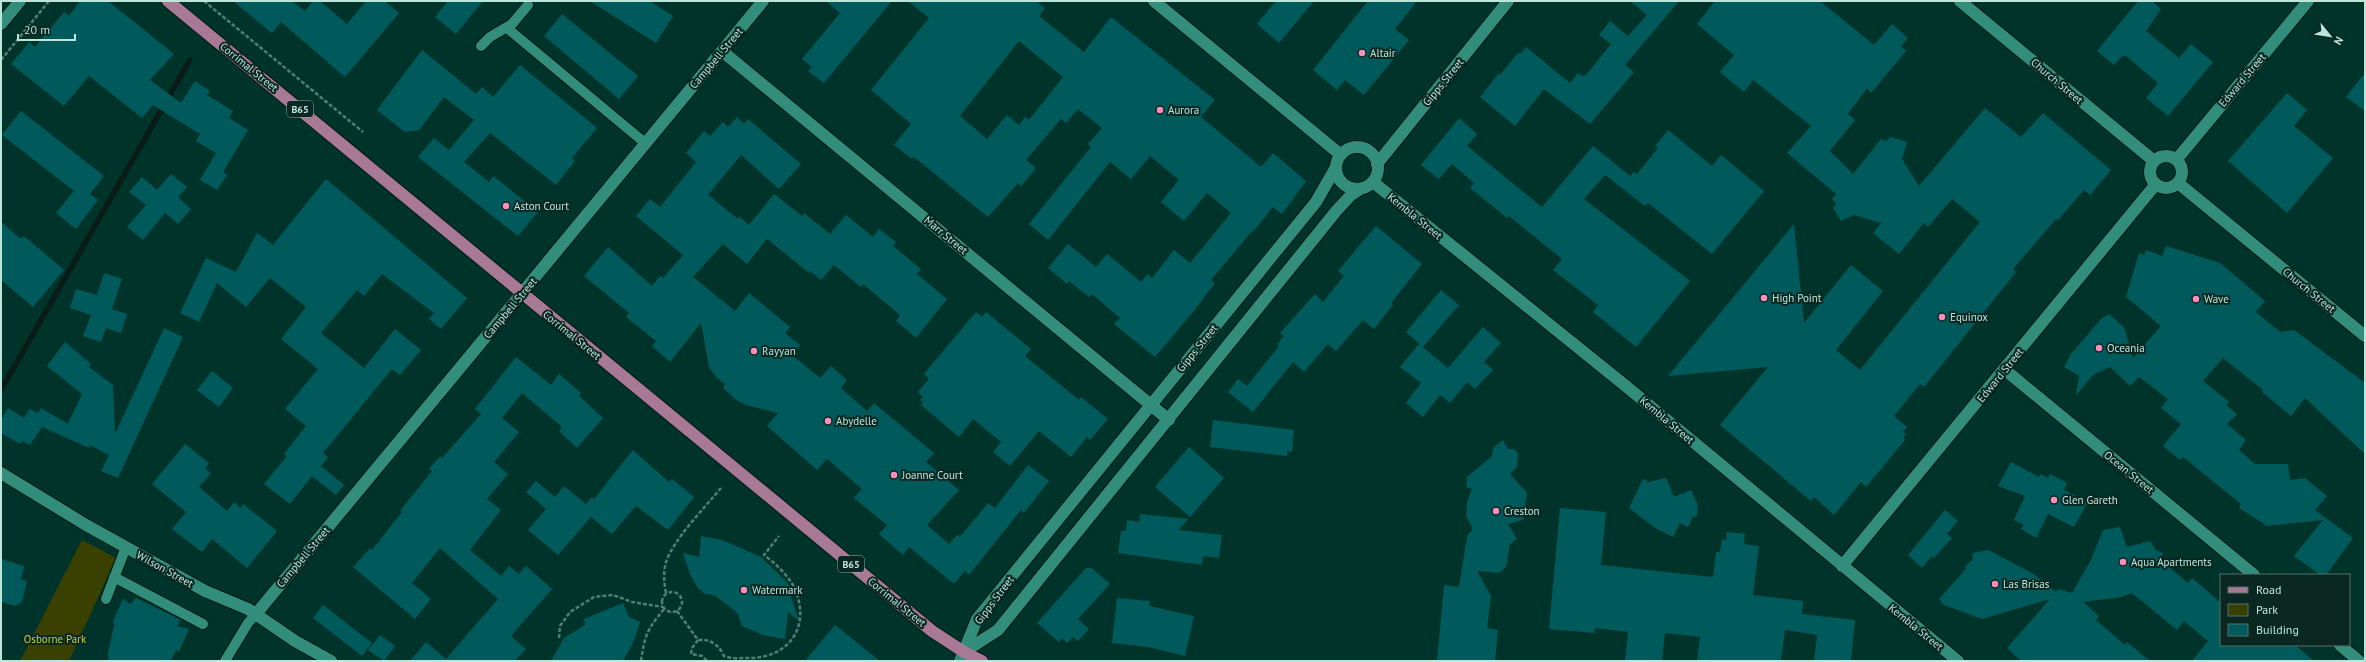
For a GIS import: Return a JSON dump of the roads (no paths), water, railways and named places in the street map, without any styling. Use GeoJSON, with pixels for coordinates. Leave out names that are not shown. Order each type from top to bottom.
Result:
{"type":"FeatureCollection","features":[{"type":"Feature","properties":{"kind":"main road","name":"Corrimal Street"},"geometry":{"type":"LineString","coordinates":[[168,1],[962,656],[982,661]]}},
{"type":"Feature","properties":{"kind":"street"},"geometry":{"type":"LineString","coordinates":[[3,18],[20,1]]}},
{"type":"Feature","properties":{"kind":"street","name":"Campbell Street"},"geometry":{"type":"LineString","coordinates":[[256,614],[763,1]]}},
{"type":"Feature","properties":{"kind":"street"},"geometry":{"type":"LineString","coordinates":[[1154,1],[1341,155]]}},
{"type":"Feature","properties":{"kind":"street","name":"Gipps Street"},"geometry":{"type":"LineString","coordinates":[[1377,164],[1508,1]]}},
{"type":"Feature","properties":{"kind":"street","name":"Church Street"},"geometry":{"type":"LineString","coordinates":[[1960,1],[2154,161]]}},
{"type":"Feature","properties":{"kind":"street","name":"Edward Street"},"geometry":{"type":"LineString","coordinates":[[2177,159],[2308,1]]}},
{"type":"Feature","properties":{"kind":"street","name":"Marr Street"},"geometry":{"type":"LineString","coordinates":[[722,51],[1169,420]]}},
{"type":"Feature","properties":{"kind":"street"},"geometry":{"type":"LineString","coordinates":[[1353,147],[1361,147],[1373,155],[1377,164],[1377,175],[1373,182],[1360,189],[1350,188],[1344,185],[1339,180],[1336,168],[1341,155],[1353,147]]}},
{"type":"Feature","properties":{"kind":"street"},"geometry":{"type":"LineString","coordinates":[[2168,156],[2177,159],[2182,168],[2178,183],[2164,188],[2156,184],[2151,175],[2154,161],[2168,156]]}},
{"type":"Feature","properties":{"kind":"street","name":"Gipps Street"},"geometry":{"type":"LineString","coordinates":[[962,656],[977,619],[1316,202],[1336,168]]}},
{"type":"Feature","properties":{"kind":"street","name":"Kembla Street"},"geometry":{"type":"LineString","coordinates":[[1373,182],[1627,387],[1958,661]]}},
{"type":"Feature","properties":{"kind":"street","name":"Church Street"},"geometry":{"type":"LineString","coordinates":[[2178,183],[2365,336]]}},
{"type":"Feature","properties":{"kind":"street","name":"Edward Street"},"geometry":{"type":"LineString","coordinates":[[1842,566],[2156,184]]}},
{"type":"Feature","properties":{"kind":"street","name":"Gipps Street"},"geometry":{"type":"LineString","coordinates":[[962,656],[998,630],[1337,210],[1351,195],[1360,189]]}},
{"type":"Feature","properties":{"kind":"street","name":"Ocean Street"},"geometry":{"type":"LineString","coordinates":[[2004,369],[2253,574]]}},
{"type":"Feature","properties":{"kind":"street","name":"Wilson Street"},"geometry":{"type":"LineString","coordinates":[[1,473],[126,547],[205,591],[236,602],[331,661]]}},
{"type":"Feature","properties":{"kind":"street"},"geometry":{"type":"LineString","coordinates":[[2341,646],[2359,661]]}},
{"type":"Feature","properties":{"kind":"lane"},"geometry":{"type":"LineString","coordinates":[[481,46],[490,37],[507,28],[528,5]]}},
{"type":"Feature","properties":{"kind":"lane"},"geometry":{"type":"LineString","coordinates":[[507,28],[645,143]]}},
{"type":"Feature","properties":{"kind":"lane"},"geometry":{"type":"LineString","coordinates":[[106,599],[126,547]]}},
{"type":"Feature","properties":{"kind":"lane"},"geometry":{"type":"LineString","coordinates":[[114,577],[203,624]]}},
{"type":"Feature","properties":{"kind":"lane"},"geometry":{"type":"LineString","coordinates":[[224,661],[248,623],[256,614]]}},
{"type":"Feature","properties":{"kind":"waterway"},"geometry":{"type":"LineString","coordinates":[[1,390],[190,60]]}},
{"type":"Feature","properties":{"kind":"place","name":"Altair"},"geometry":{"type":"Point","coordinates":[1362,53]}},
{"type":"Feature","properties":{"kind":"place","name":"Aurora"},"geometry":{"type":"Point","coordinates":[1160,110]}},
{"type":"Feature","properties":{"kind":"place","name":"Aston Court"},"geometry":{"type":"Point","coordinates":[506,206]}},
{"type":"Feature","properties":{"kind":"place","name":"High Point"},"geometry":{"type":"Point","coordinates":[1764,298]}},
{"type":"Feature","properties":{"kind":"place","name":"Wave"},"geometry":{"type":"Point","coordinates":[2196,299]}},
{"type":"Feature","properties":{"kind":"place","name":"Equinox"},"geometry":{"type":"Point","coordinates":[1942,317]}},
{"type":"Feature","properties":{"kind":"place","name":"Oceania"},"geometry":{"type":"Point","coordinates":[2099,348]}},
{"type":"Feature","properties":{"kind":"place","name":"Rayyan"},"geometry":{"type":"Point","coordinates":[754,351]}},
{"type":"Feature","properties":{"kind":"place","name":"Abydelle"},"geometry":{"type":"Point","coordinates":[828,421]}},
{"type":"Feature","properties":{"kind":"place","name":"Joanne Court"},"geometry":{"type":"Point","coordinates":[894,475]}},
{"type":"Feature","properties":{"kind":"place","name":"Glen Gareth"},"geometry":{"type":"Point","coordinates":[2054,500]}},
{"type":"Feature","properties":{"kind":"place","name":"Creston"},"geometry":{"type":"Point","coordinates":[1496,511]}},
{"type":"Feature","properties":{"kind":"place","name":"Aqua Apartments"},"geometry":{"type":"Point","coordinates":[2123,562]}},
{"type":"Feature","properties":{"kind":"place","name":"Las Brisas"},"geometry":{"type":"Point","coordinates":[1995,584]}},
{"type":"Feature","properties":{"kind":"place","name":"Watermark"},"geometry":{"type":"Point","coordinates":[744,590]}},
{"type":"Feature","properties":{"kind":"park label","name":"Osborne Park"},"geometry":{"type":"Point","coordinates":[55,639]}}]}
